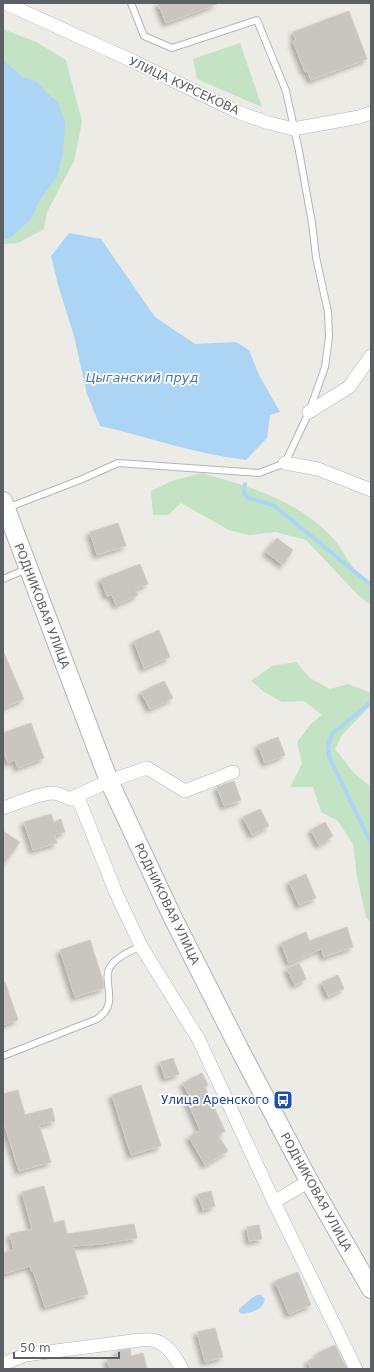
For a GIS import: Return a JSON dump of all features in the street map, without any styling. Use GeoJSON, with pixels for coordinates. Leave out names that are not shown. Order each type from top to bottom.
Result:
{"type":"FeatureCollection","features":[{"type":"Feature","properties":{"kind":"main road","name":"РОДНИКОВАЯ УЛИЦА"},"geometry":{"type":"LineString","coordinates":[[4,505],[109,781],[172,916],[309,1181],[371,1289]]}},
{"type":"Feature","properties":{"kind":"street","name":"УЛИЦА КУРСЕКОВА"},"geometry":{"type":"LineString","coordinates":[[11,4],[240,113],[269,123],[293,129],[371,113]]}},
{"type":"Feature","properties":{"kind":"street"},"geometry":{"type":"LineString","coordinates":[[309,412],[348,387],[371,356]]}},
{"type":"Feature","properties":{"kind":"street"},"geometry":{"type":"LineString","coordinates":[[285,463],[318,469],[371,490]]}},
{"type":"Feature","properties":{"kind":"street"},"geometry":{"type":"LineString","coordinates":[[3,808],[44,794],[53,793],[70,799],[109,781],[147,768],[184,791],[233,772]]}},
{"type":"Feature","properties":{"kind":"street"},"geometry":{"type":"LineString","coordinates":[[77,795],[116,893],[141,946],[199,1040],[274,1202],[356,1369]]}},
{"type":"Feature","properties":{"kind":"street"},"geometry":{"type":"LineString","coordinates":[[274,1202],[309,1181]]}},
{"type":"Feature","properties":{"kind":"street"},"geometry":{"type":"LineString","coordinates":[[3,1364],[25,1356],[140,1340],[155,1340],[172,1353],[182,1369]]}},
{"type":"Feature","properties":{"kind":"lane"},"geometry":{"type":"LineString","coordinates":[[4,505],[80,480],[118,463],[259,473],[285,463],[309,412],[325,367],[329,337],[328,312],[316,257],[312,223],[299,151],[293,129],[286,91],[257,20],[172,48],[144,36],[131,3]]}},
{"type":"Feature","properties":{"kind":"lane"},"geometry":{"type":"LineString","coordinates":[[3,579],[28,568]]}},
{"type":"Feature","properties":{"kind":"lane"},"geometry":{"type":"LineString","coordinates":[[3,1056],[103,1016],[107,1011],[110,996],[108,974],[109,968],[118,959],[141,946]]}},
{"type":"Feature","properties":{"kind":"green space"},"geometry":{"type":"Polygon","coordinates":[[[3,29],[36,42],[66,60],[82,122],[74,161],[47,212],[44,229],[18,243],[3,244],[3,29]]]}},
{"type":"Feature","properties":{"kind":"green space"},"geometry":{"type":"Polygon","coordinates":[[[240,43],[262,107],[197,79],[193,59],[240,43]]]}},
{"type":"Feature","properties":{"kind":"green space"},"geometry":{"type":"Polygon","coordinates":[[[201,473],[236,483],[271,496],[303,513],[318,524],[331,536],[355,570],[371,587],[371,605],[359,596],[306,540],[275,532],[249,535],[229,530],[181,503],[168,515],[153,515],[151,491],[172,481],[201,473]]]}},
{"type":"Feature","properties":{"kind":"green space"},"geometry":{"type":"Polygon","coordinates":[[[296,662],[310,678],[330,689],[348,684],[371,693],[371,705],[342,735],[335,749],[354,773],[371,787],[371,924],[366,917],[357,877],[353,844],[338,821],[321,812],[313,787],[290,787],[302,764],[297,742],[311,724],[322,715],[304,701],[282,702],[263,691],[251,681],[272,666],[296,662]]]}},
{"type":"Feature","properties":{"kind":"water"},"geometry":{"type":"Polygon","coordinates":[[[3,61],[22,77],[36,81],[58,102],[65,123],[63,154],[57,177],[40,199],[31,219],[10,238],[3,239],[3,61]]]}},
{"type":"Feature","properties":{"kind":"water","name":"Цыганский пруд"},"geometry":{"type":"Polygon","coordinates":[[[69,233],[101,239],[155,317],[195,344],[236,342],[249,350],[259,375],[280,412],[270,415],[267,438],[246,460],[190,450],[100,426],[87,394],[74,336],[58,285],[51,256],[69,233]]]}},
{"type":"Feature","properties":{"kind":"water"},"geometry":{"type":"Polygon","coordinates":[[[257,1295],[261,1295],[265,1299],[262,1306],[253,1312],[242,1314],[239,1312],[239,1309],[257,1295]]]}},
{"type":"Feature","properties":{"kind":"building"},"geometry":{"type":"Polygon","coordinates":[[[158,3],[217,3],[217,4],[166,23],[158,3]]]}},
{"type":"Feature","properties":{"kind":"building"},"geometry":{"type":"Polygon","coordinates":[[[349,11],[367,59],[311,80],[307,71],[305,72],[293,41],[296,40],[293,32],[349,11]]]}},
{"type":"Feature","properties":{"kind":"building"},"geometry":{"type":"Polygon","coordinates":[[[118,523],[126,546],[97,555],[90,532],[118,523]]]}},
{"type":"Feature","properties":{"kind":"building"},"geometry":{"type":"Polygon","coordinates":[[[277,538],[293,550],[283,565],[266,552],[277,538]]]}},
{"type":"Feature","properties":{"kind":"building"},"geometry":{"type":"Polygon","coordinates":[[[140,564],[148,584],[135,589],[138,595],[116,605],[112,595],[107,596],[101,579],[140,564]]]}},
{"type":"Feature","properties":{"kind":"building"},"geometry":{"type":"Polygon","coordinates":[[[159,630],[170,657],[144,668],[134,641],[159,630]]]}},
{"type":"Feature","properties":{"kind":"building"},"geometry":{"type":"Polygon","coordinates":[[[3,651],[24,699],[3,708],[3,651]]]}},
{"type":"Feature","properties":{"kind":"building"},"geometry":{"type":"Polygon","coordinates":[[[164,681],[173,698],[150,709],[141,692],[164,681]]]}},
{"type":"Feature","properties":{"kind":"building"},"geometry":{"type":"Polygon","coordinates":[[[31,723],[44,758],[18,768],[15,760],[8,763],[3,750],[3,733],[31,723]]]}},
{"type":"Feature","properties":{"kind":"building"},"geometry":{"type":"Polygon","coordinates":[[[278,737],[285,755],[265,763],[258,745],[278,737]]]}},
{"type":"Feature","properties":{"kind":"building"},"geometry":{"type":"Polygon","coordinates":[[[234,781],[241,800],[224,806],[217,787],[234,781]]]}},
{"type":"Feature","properties":{"kind":"building"},"geometry":{"type":"Polygon","coordinates":[[[260,809],[269,826],[252,835],[243,817],[260,809]]]}},
{"type":"Feature","properties":{"kind":"building"},"geometry":{"type":"Polygon","coordinates":[[[51,814],[54,822],[61,819],[65,832],[54,835],[57,843],[33,850],[24,822],[51,814]]]}},
{"type":"Feature","properties":{"kind":"building"},"geometry":{"type":"Polygon","coordinates":[[[325,822],[333,836],[319,845],[311,830],[325,822]]]}},
{"type":"Feature","properties":{"kind":"building"},"geometry":{"type":"Polygon","coordinates":[[[3,831],[20,842],[3,865],[3,831]]]}},
{"type":"Feature","properties":{"kind":"building"},"geometry":{"type":"Polygon","coordinates":[[[306,874],[316,898],[299,905],[289,882],[306,874]]]}},
{"type":"Feature","properties":{"kind":"building"},"geometry":{"type":"Polygon","coordinates":[[[347,927],[353,947],[324,957],[321,949],[289,963],[281,943],[306,932],[309,941],[347,927]]]}},
{"type":"Feature","properties":{"kind":"building"},"geometry":{"type":"Polygon","coordinates":[[[90,940],[104,988],[75,997],[60,950],[90,940]]]}},
{"type":"Feature","properties":{"kind":"building"},"geometry":{"type":"Polygon","coordinates":[[[299,963],[306,979],[295,985],[287,969],[299,963]]]}},
{"type":"Feature","properties":{"kind":"building"},"geometry":{"type":"Polygon","coordinates":[[[338,975],[344,989],[328,996],[322,982],[338,975]]]}},
{"type":"Feature","properties":{"kind":"building"},"geometry":{"type":"Polygon","coordinates":[[[3,982],[5,982],[18,1020],[3,1025],[3,982]]]}},
{"type":"Feature","properties":{"kind":"building"},"geometry":{"type":"Polygon","coordinates":[[[173,1058],[179,1074],[165,1078],[160,1062],[173,1058]]]}},
{"type":"Feature","properties":{"kind":"building"},"geometry":{"type":"Polygon","coordinates":[[[202,1073],[208,1085],[205,1087],[225,1131],[218,1135],[228,1151],[205,1165],[189,1137],[200,1130],[186,1098],[190,1097],[183,1083],[202,1073]]]}},
{"type":"Feature","properties":{"kind":"building"},"geometry":{"type":"Polygon","coordinates":[[[141,1085],[161,1146],[131,1155],[112,1095],[141,1085]]]}},
{"type":"Feature","properties":{"kind":"building"},"geometry":{"type":"Polygon","coordinates":[[[18,1090],[25,1115],[52,1108],[55,1121],[39,1125],[51,1162],[19,1171],[3,1120],[3,1094],[18,1090]]]}},
{"type":"Feature","properties":{"kind":"building"},"geometry":{"type":"Polygon","coordinates":[[[44,1186],[54,1223],[64,1220],[67,1234],[134,1224],[137,1238],[101,1244],[73,1246],[88,1294],[45,1307],[33,1270],[31,1271],[30,1266],[3,1274],[3,1253],[14,1250],[10,1234],[32,1229],[22,1192],[44,1186]]]}},
{"type":"Feature","properties":{"kind":"building"},"geometry":{"type":"Polygon","coordinates":[[[211,1191],[215,1206],[203,1210],[198,1194],[211,1191]]]}},
{"type":"Feature","properties":{"kind":"building"},"geometry":{"type":"Polygon","coordinates":[[[259,1225],[262,1239],[249,1241],[247,1227],[259,1225]]]}},
{"type":"Feature","properties":{"kind":"building"},"geometry":{"type":"Polygon","coordinates":[[[298,1272],[311,1305],[289,1314],[275,1281],[298,1272]]]}},
{"type":"Feature","properties":{"kind":"building"},"geometry":{"type":"Polygon","coordinates":[[[215,1328],[223,1357],[205,1362],[197,1332],[215,1328]]]}},
{"type":"Feature","properties":{"kind":"building"},"geometry":{"type":"Polygon","coordinates":[[[335,1345],[347,1369],[311,1369],[308,1361],[318,1356],[317,1353],[335,1345]]]}},
{"type":"Feature","properties":{"kind":"building"},"geometry":{"type":"Polygon","coordinates":[[[130,1349],[131,1356],[143,1353],[147,1369],[110,1369],[107,1359],[118,1357],[117,1351],[130,1349]]]}},
{"type":"Feature","properties":{"kind":"waterway"},"geometry":{"type":"LineString","coordinates":[[245,484],[244,493],[248,498],[273,505],[371,585]]}},
{"type":"Feature","properties":{"kind":"waterway"},"geometry":{"type":"LineString","coordinates":[[371,702],[333,733],[328,744],[329,757],[371,843]]}},
{"type":"Feature","properties":{"kind":"place","name":"Улица Аренского"},"geometry":{"type":"Point","coordinates":[283,1100]}}]}
